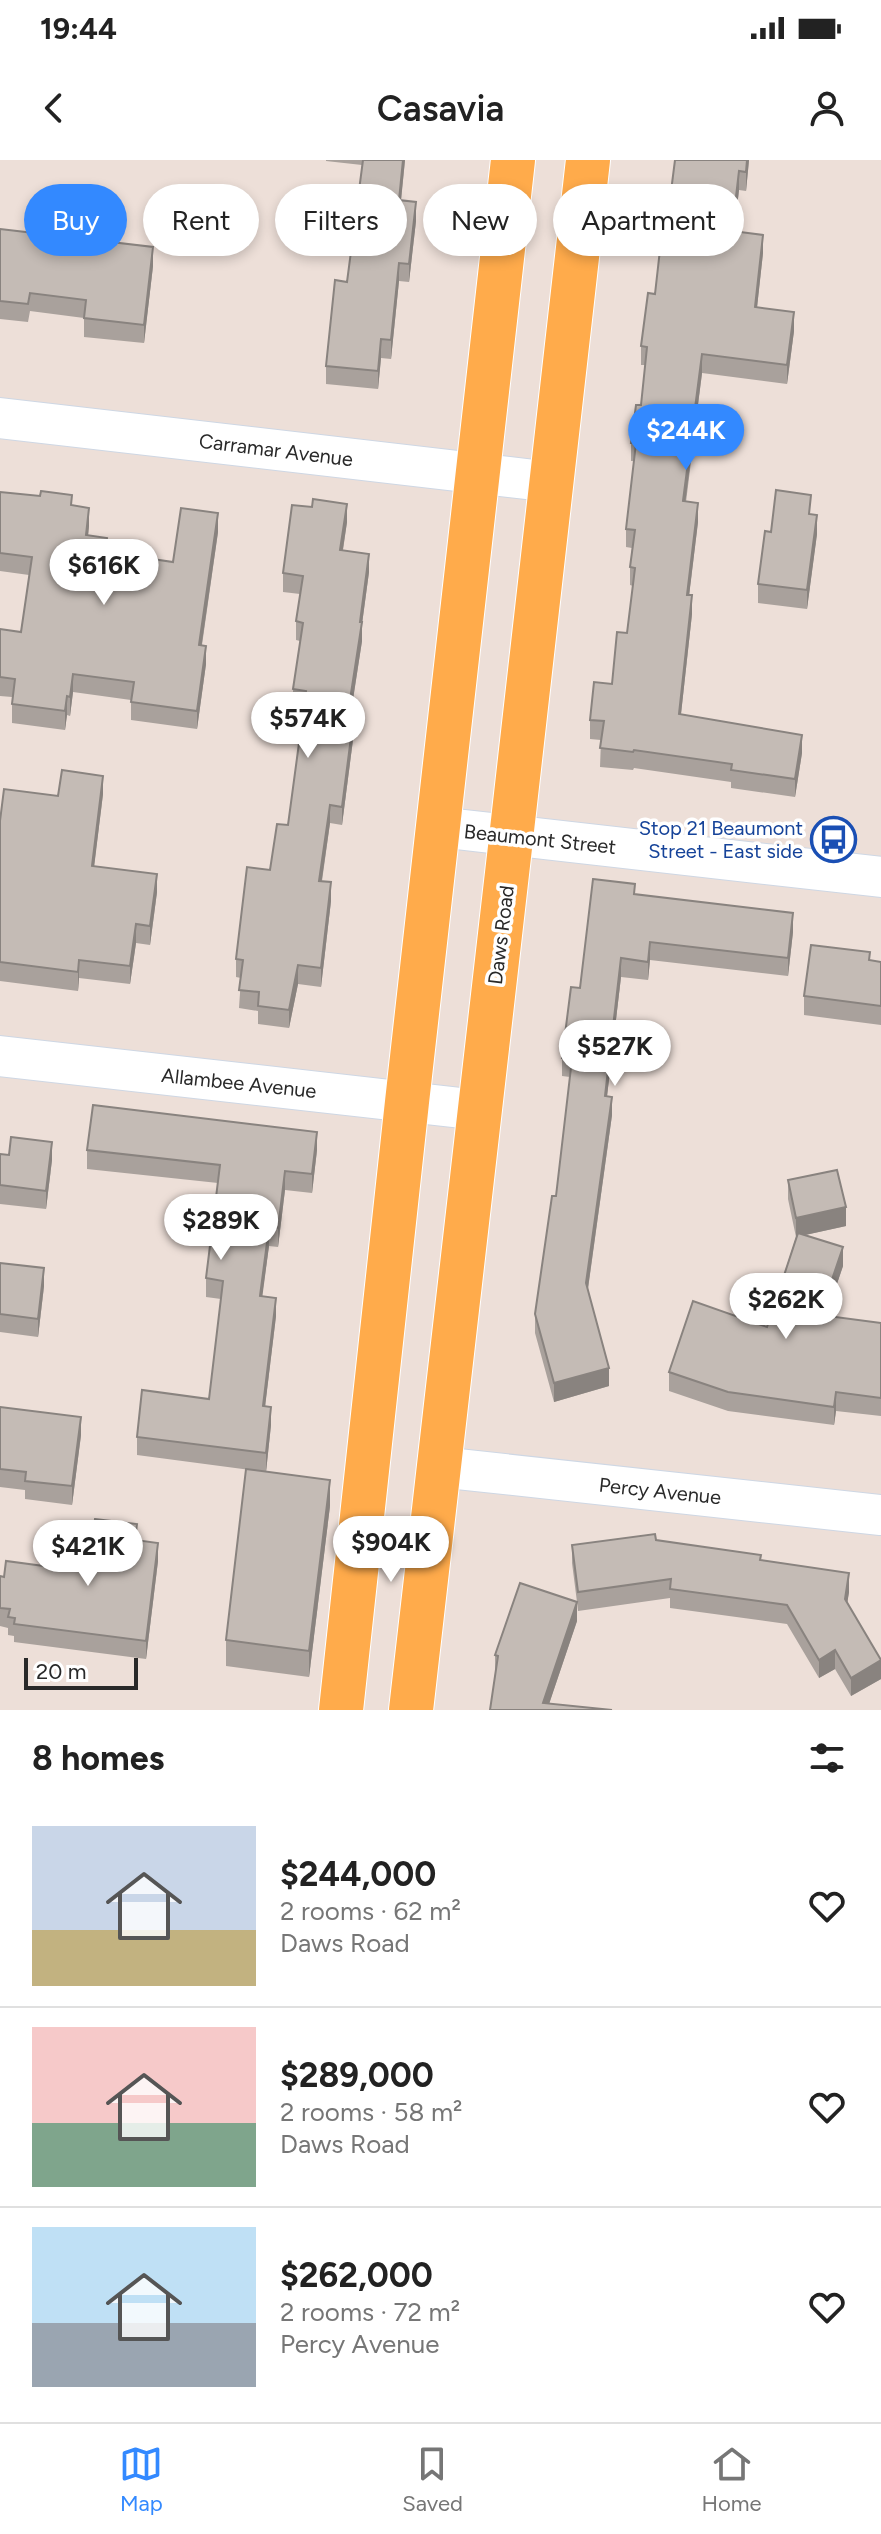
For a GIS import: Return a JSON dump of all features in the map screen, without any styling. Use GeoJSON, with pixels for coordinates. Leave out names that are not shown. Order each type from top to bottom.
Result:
{"type":"FeatureCollection","features":[{"type":"Feature","properties":{"kind":"main road"},"geometry":{"type":"LineString","coordinates":[[341,1710],[513,160]]}},
{"type":"Feature","properties":{"kind":"main road","name":"Daws Road"},"geometry":{"type":"LineString","coordinates":[[411,1710],[588,160]]}},
{"type":"Feature","properties":{"kind":"street","name":"Carramar Avenue"},"geometry":{"type":"LineString","coordinates":[[0,418],[552,482]]}},
{"type":"Feature","properties":{"kind":"street","name":"Beaumont Street"},"geometry":{"type":"LineString","coordinates":[[438,827],[881,877]]}},
{"type":"Feature","properties":{"kind":"street","name":"Allambee Avenue"},"geometry":{"type":"LineString","coordinates":[[0,1056],[479,1110]]}},
{"type":"Feature","properties":{"kind":"street","name":"Percy Avenue"},"geometry":{"type":"LineString","coordinates":[[439,1467],[881,1515]]}},
{"type":"Feature","properties":{"kind":"building"},"geometry":{"type":"Polygon","coordinates":[[[363,160],[403,160],[401,184],[360,184],[363,160]]]}},
{"type":"Feature","properties":{"kind":"building"},"geometry":{"type":"Polygon","coordinates":[[[675,160],[747,160],[746,172],[739,171],[737,184],[672,184],[675,160]]]}},
{"type":"Feature","properties":{"kind":"building"},"geometry":{"type":"Polygon","coordinates":[[[407,201],[416,202],[409,264],[399,263],[391,340],[381,339],[378,371],[326,366],[335,280],[347,282],[350,256],[407,256],[407,201]]]}},
{"type":"Feature","properties":{"kind":"building"},"geometry":{"type":"Polygon","coordinates":[[[0,229],[24,232],[24,256],[127,256],[127,244],[143,246],[143,256],[152,256],[144,325],[84,318],[86,300],[30,293],[28,304],[0,301],[0,229]]]}},
{"type":"Feature","properties":{"kind":"building"},"geometry":{"type":"Polygon","coordinates":[[[744,233],[763,235],[755,307],[794,312],[787,365],[702,354],[683,501],[698,503],[687,595],[692,595],[679,714],[802,735],[795,779],[731,770],[732,764],[600,748],[604,721],[590,720],[594,682],[612,684],[617,632],[627,633],[635,568],[630,567],[635,530],[626,529],[636,443],[631,443],[636,405],[641,405],[647,347],[641,346],[648,293],[655,294],[659,256],[744,256],[744,233]]]}},
{"type":"Feature","properties":{"kind":"building"},"geometry":{"type":"Polygon","coordinates":[[[776,490],[811,495],[809,514],[817,515],[807,590],[758,584],[765,531],[771,532],[776,490]]]}},
{"type":"Feature","properties":{"kind":"building"},"geometry":{"type":"Polygon","coordinates":[[[41,491],[72,495],[71,505],[89,508],[86,535],[107,538],[105,552],[173,562],[181,508],[218,513],[199,645],[206,646],[197,711],[131,702],[134,682],[73,674],[65,711],[12,704],[15,679],[0,677],[0,629],[21,632],[32,557],[0,553],[0,492],[40,496],[41,491]]]}},
{"type":"Feature","properties":{"kind":"building"},"geometry":{"type":"Polygon","coordinates":[[[313,499],[347,504],[340,550],[369,554],[348,713],[354,714],[342,807],[330,805],[319,881],[331,882],[321,968],[298,965],[289,1010],[258,1006],[259,992],[239,990],[243,960],[236,959],[247,867],[270,870],[277,824],[288,825],[306,691],[293,689],[303,623],[296,621],[303,576],[283,573],[292,505],[312,507],[313,499]]]}},
{"type":"Feature","properties":{"kind":"building"},"geometry":{"type":"Polygon","coordinates":[[[62,770],[103,776],[92,866],[157,874],[150,926],[136,924],[130,966],[79,960],[78,972],[0,962],[0,821],[4,789],[58,796],[62,770]]]}},
{"type":"Feature","properties":{"kind":"building"},"geometry":{"type":"Polygon","coordinates":[[[593,879],[635,884],[634,894],[793,913],[788,958],[650,942],[648,962],[621,958],[605,1096],[612,1097],[586,1283],[609,1368],[554,1383],[535,1314],[552,1196],[556,1196],[572,1059],[562,1058],[571,987],[580,988],[593,879]]]}},
{"type":"Feature","properties":{"kind":"building"},"geometry":{"type":"Polygon","coordinates":[[[811,945],[870,952],[869,960],[881,962],[881,1006],[804,996],[811,945]]]}},
{"type":"Feature","properties":{"kind":"building"},"geometry":{"type":"Polygon","coordinates":[[[93,1105],[317,1132],[312,1174],[285,1171],[278,1228],[269,1227],[260,1296],[276,1298],[263,1406],[271,1407],[266,1453],[137,1437],[142,1390],[209,1399],[223,1281],[206,1278],[220,1165],[87,1150],[93,1105]]]}},
{"type":"Feature","properties":{"kind":"building"},"geometry":{"type":"Polygon","coordinates":[[[11,1137],[52,1142],[46,1191],[0,1185],[0,1154],[9,1155],[11,1137]]]}},
{"type":"Feature","properties":{"kind":"building"},"geometry":{"type":"Polygon","coordinates":[[[837,1170],[846,1207],[796,1218],[788,1180],[837,1170]]]}},
{"type":"Feature","properties":{"kind":"building"},"geometry":{"type":"Polygon","coordinates":[[[798,1233],[843,1247],[820,1315],[881,1323],[881,1398],[836,1392],[834,1407],[728,1392],[669,1372],[693,1301],[767,1327],[798,1233]]]}},
{"type":"Feature","properties":{"kind":"building"},"geometry":{"type":"Polygon","coordinates":[[[0,1263],[44,1268],[38,1319],[0,1314],[0,1263]]]}},
{"type":"Feature","properties":{"kind":"building"},"geometry":{"type":"Polygon","coordinates":[[[0,1407],[81,1417],[72,1486],[25,1481],[26,1472],[0,1469],[0,1407]]]}},
{"type":"Feature","properties":{"kind":"building"},"geometry":{"type":"Polygon","coordinates":[[[246,1469],[330,1480],[309,1651],[226,1640],[246,1469]]]}},
{"type":"Feature","properties":{"kind":"building"},"geometry":{"type":"Polygon","coordinates":[[[95,1519],[137,1524],[135,1540],[158,1543],[146,1641],[14,1624],[15,1618],[8,1617],[10,1609],[0,1608],[0,1576],[4,1577],[6,1561],[88,1572],[95,1519]]]}},
{"type":"Feature","properties":{"kind":"building"},"geometry":{"type":"Polygon","coordinates":[[[655,1534],[656,1540],[761,1555],[760,1560],[849,1573],[845,1599],[881,1660],[851,1678],[835,1650],[819,1660],[787,1605],[670,1589],[671,1579],[578,1592],[572,1545],[655,1534]]]}},
{"type":"Feature","properties":{"kind":"building"},"geometry":{"type":"Polygon","coordinates":[[[520,1583],[577,1602],[543,1703],[612,1710],[490,1710],[498,1656],[495,1655],[520,1583]]]}},
{"type":"Feature","properties":{"kind":"place","name":"Stop 21 Beaumont Street - East side"},"geometry":{"type":"Point","coordinates":[834,840]}}]}
